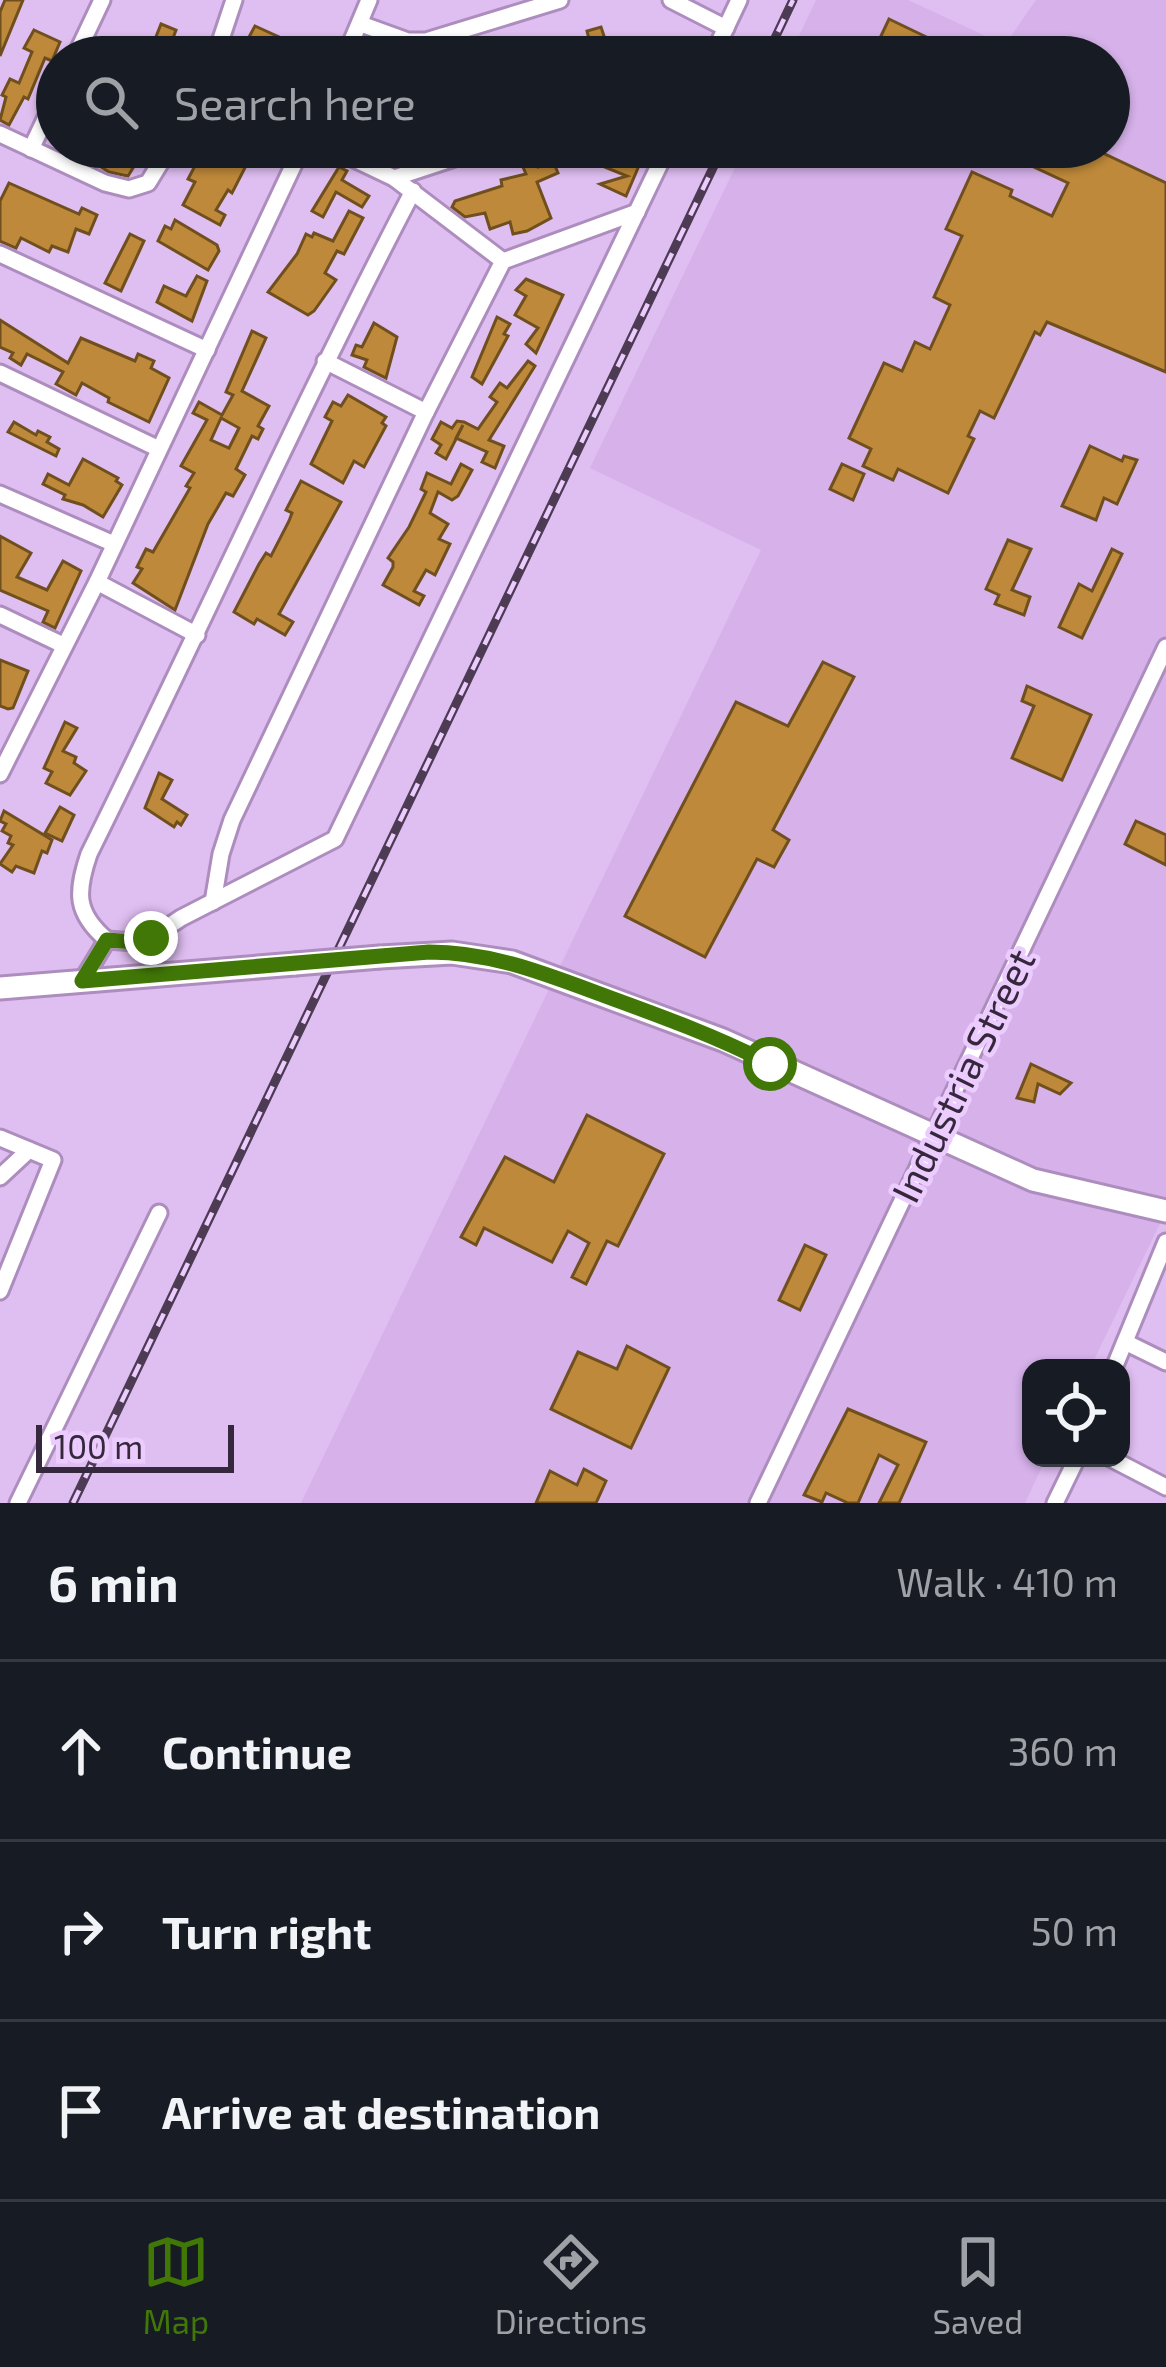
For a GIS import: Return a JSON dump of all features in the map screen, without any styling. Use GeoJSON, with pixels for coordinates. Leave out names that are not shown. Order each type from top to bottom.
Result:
{"type":"FeatureCollection","features":[{"type":"Feature","properties":{"kind":"street"},"geometry":{"type":"LineString","coordinates":[[85,36],[102,0]]}},
{"type":"Feature","properties":{"kind":"street"},"geometry":{"type":"LineString","coordinates":[[355,36],[369,0]]}},
{"type":"Feature","properties":{"kind":"street"},"geometry":{"type":"LineString","coordinates":[[442,36],[560,0]]}},
{"type":"Feature","properties":{"kind":"street"},"geometry":{"type":"LineString","coordinates":[[671,0],[726,28]]}},
{"type":"Feature","properties":{"kind":"street"},"geometry":{"type":"LineString","coordinates":[[722,36],[740,0]]}},
{"type":"Feature","properties":{"kind":"street"},"geometry":{"type":"LineString","coordinates":[[221,36],[232,1]]}},
{"type":"Feature","properties":{"kind":"street"},"geometry":{"type":"LineString","coordinates":[[361,24],[394,36]]}},
{"type":"Feature","properties":{"kind":"street"},"geometry":{"type":"LineString","coordinates":[[0,134],[36,151]]}},
{"type":"Feature","properties":{"kind":"street"},"geometry":{"type":"LineString","coordinates":[[31,149],[36,138]]}},
{"type":"Feature","properties":{"kind":"street"},"geometry":{"type":"LineString","coordinates":[[72,168],[129,189],[148,183],[157,168]]}},
{"type":"Feature","properties":{"kind":"street"},"geometry":{"type":"LineString","coordinates":[[0,774],[7,741],[97,582],[292,168]]}},
{"type":"Feature","properties":{"kind":"street"},"geometry":{"type":"LineString","coordinates":[[373,168],[413,191],[503,261]]}},
{"type":"Feature","properties":{"kind":"street"},"geometry":{"type":"LineString","coordinates":[[394,178],[424,168]]}},
{"type":"Feature","properties":{"kind":"street"},"geometry":{"type":"LineString","coordinates":[[413,191],[325,361],[82,875],[81,904],[91,926],[107,940],[151,938],[324,848],[339,833],[658,168]]}},
{"type":"Feature","properties":{"kind":"street"},"geometry":{"type":"LineString","coordinates":[[213,902],[232,820],[503,261],[637,212]]}},
{"type":"Feature","properties":{"kind":"street"},"geometry":{"type":"LineString","coordinates":[[0,254],[207,350]]}},
{"type":"Feature","properties":{"kind":"street"},"geometry":{"type":"LineString","coordinates":[[325,361],[426,412]]}},
{"type":"Feature","properties":{"kind":"street"},"geometry":{"type":"LineString","coordinates":[[0,373],[159,449]]}},
{"type":"Feature","properties":{"kind":"street"},"geometry":{"type":"LineString","coordinates":[[0,494],[114,544]]}},
{"type":"Feature","properties":{"kind":"street"},"geometry":{"type":"LineString","coordinates":[[97,582],[197,635]]}},
{"type":"Feature","properties":{"kind":"street"},"geometry":{"type":"LineString","coordinates":[[0,615],[63,645]]}},
{"type":"Feature","properties":{"kind":"street","name":"Industria Street"},"geometry":{"type":"LineString","coordinates":[[758,1503],[1166,646]]}},
{"type":"Feature","properties":{"kind":"street"},"geometry":{"type":"LineString","coordinates":[[82,981],[107,940]]}},
{"type":"Feature","properties":{"kind":"street"},"geometry":{"type":"LineString","coordinates":[[0,988],[470,954],[536,970],[723,1040],[1033,1180],[1166,1210]]}},
{"type":"Feature","properties":{"kind":"street"},"geometry":{"type":"LineString","coordinates":[[0,1138],[53,1160],[0,1291]]}},
{"type":"Feature","properties":{"kind":"street"},"geometry":{"type":"LineString","coordinates":[[0,1177],[29,1150]]}},
{"type":"Feature","properties":{"kind":"street"},"geometry":{"type":"LineString","coordinates":[[18,1503],[160,1213]]}},
{"type":"Feature","properties":{"kind":"street"},"geometry":{"type":"LineString","coordinates":[[1118,1359],[1166,1242]]}},
{"type":"Feature","properties":{"kind":"street"},"geometry":{"type":"LineString","coordinates":[[1125,1342],[1166,1362]]}},
{"type":"Feature","properties":{"kind":"street"},"geometry":{"type":"LineString","coordinates":[[1054,1503],[1072,1467]]}},
{"type":"Feature","properties":{"kind":"street"},"geometry":{"type":"LineString","coordinates":[[1127,1467],[1166,1487]]}},
{"type":"Feature","properties":{"kind":"shaded area"},"geometry":{"type":"Polygon","coordinates":[[[816,0],[908,0],[986,36],[799,36],[816,0]]]}},
{"type":"Feature","properties":{"kind":"shaded area"},"geometry":{"type":"Polygon","coordinates":[[[1036,0],[1166,0],[1166,1211],[1094,1359],[1022,1359],[1022,1467],[1042,1467],[1025,1503],[301,1503],[761,550],[590,468],[735,168],[1130,168],[1130,36],[1011,36],[1036,0]]]}},
{"type":"Feature","properties":{"kind":"building"},"geometry":{"type":"Polygon","coordinates":[[[5,0],[23,0],[0,56],[0,12],[5,0]]]}},
{"type":"Feature","properties":{"kind":"building"},"geometry":{"type":"Polygon","coordinates":[[[889,19],[924,36],[881,36],[889,19]]]}},
{"type":"Feature","properties":{"kind":"building"},"geometry":{"type":"Polygon","coordinates":[[[161,24],[176,30],[174,36],[156,36],[161,24]]]}},
{"type":"Feature","properties":{"kind":"building"},"geometry":{"type":"Polygon","coordinates":[[[255,26],[277,36],[250,36],[255,26]]]}},
{"type":"Feature","properties":{"kind":"building"},"geometry":{"type":"Polygon","coordinates":[[[601,27],[604,36],[588,36],[587,31],[601,27]]]}},
{"type":"Feature","properties":{"kind":"building"},"geometry":{"type":"Polygon","coordinates":[[[34,30],[47,36],[36,36],[36,80],[9,125],[0,120],[6,97],[2,95],[10,79],[19,83],[32,52],[24,48],[34,30]]]}},
{"type":"Feature","properties":{"kind":"building"},"geometry":{"type":"Polygon","coordinates":[[[1130,166],[1166,183],[1166,372],[1047,322],[1040,335],[1035,332],[994,418],[980,411],[968,436],[974,439],[948,493],[898,469],[893,480],[863,466],[871,449],[849,438],[884,363],[902,371],[915,342],[930,349],[950,305],[934,297],[962,236],[946,229],[972,172],[1052,216],[1068,183],[1036,168],[1130,166]]]}},
{"type":"Feature","properties":{"kind":"building"},"geometry":{"type":"Polygon","coordinates":[[[103,168],[133,168],[128,176],[103,168]]]}},
{"type":"Feature","properties":{"kind":"building"},"geometry":{"type":"Polygon","coordinates":[[[194,168],[245,168],[216,210],[225,215],[220,225],[183,205],[195,182],[188,179],[194,168]]]}},
{"type":"Feature","properties":{"kind":"building"},"geometry":{"type":"Polygon","coordinates":[[[338,168],[347,171],[342,180],[369,196],[362,207],[336,192],[323,217],[312,211],[338,168]]]}},
{"type":"Feature","properties":{"kind":"building"},"geometry":{"type":"Polygon","coordinates":[[[523,168],[556,168],[558,173],[537,182],[551,218],[527,231],[513,234],[510,222],[490,229],[485,213],[465,217],[452,207],[455,201],[502,186],[501,180],[526,174],[523,168]]]}},
{"type":"Feature","properties":{"kind":"building"},"geometry":{"type":"Polygon","coordinates":[[[607,168],[638,168],[626,196],[600,184],[627,176],[607,168]]]}},
{"type":"Feature","properties":{"kind":"building"},"geometry":{"type":"Polygon","coordinates":[[[9,183],[79,214],[82,208],[97,215],[89,234],[76,229],[68,252],[52,246],[49,252],[21,238],[16,248],[0,241],[0,201],[9,183]]]}},
{"type":"Feature","properties":{"kind":"building"},"geometry":{"type":"Polygon","coordinates":[[[349,211],[363,218],[344,254],[337,251],[325,273],[336,280],[314,311],[308,315],[268,292],[306,234],[333,241],[349,211]]]}},
{"type":"Feature","properties":{"kind":"building"},"geometry":{"type":"Polygon","coordinates":[[[175,220],[217,245],[219,251],[208,270],[158,241],[165,226],[171,229],[175,220]]]}},
{"type":"Feature","properties":{"kind":"building"},"geometry":{"type":"Polygon","coordinates":[[[130,234],[144,241],[121,291],[105,283],[130,234]]]}},
{"type":"Feature","properties":{"kind":"building"},"geometry":{"type":"Polygon","coordinates":[[[197,276],[207,281],[192,321],[157,302],[164,286],[186,296],[197,276]]]}},
{"type":"Feature","properties":{"kind":"building"},"geometry":{"type":"Polygon","coordinates":[[[526,279],[563,295],[536,353],[526,344],[538,328],[515,315],[526,296],[516,290],[526,279]]]}},
{"type":"Feature","properties":{"kind":"building"},"geometry":{"type":"Polygon","coordinates":[[[497,317],[510,324],[504,334],[508,336],[482,384],[472,377],[497,317]]]}},
{"type":"Feature","properties":{"kind":"building"},"geometry":{"type":"Polygon","coordinates":[[[0,320],[68,363],[81,338],[135,361],[138,354],[154,361],[151,368],[169,378],[149,422],[82,383],[76,395],[56,384],[63,372],[27,354],[21,365],[10,358],[13,353],[0,347],[0,320]]]}},
{"type":"Feature","properties":{"kind":"building"},"geometry":{"type":"Polygon","coordinates":[[[374,323],[397,337],[386,378],[364,367],[367,360],[352,355],[356,345],[362,347],[374,323]]]}},
{"type":"Feature","properties":{"kind":"building"},"geometry":{"type":"Polygon","coordinates":[[[252,331],[266,338],[242,391],[269,406],[258,426],[263,429],[258,439],[252,436],[236,469],[245,475],[233,496],[226,493],[208,524],[175,610],[133,583],[146,549],[153,552],[190,488],[186,486],[194,473],[181,466],[207,420],[193,413],[199,402],[222,415],[233,395],[226,392],[252,331]],[[221,418],[211,440],[229,448],[239,428],[221,418]]]}},
{"type":"Feature","properties":{"kind":"building"},"geometry":{"type":"Polygon","coordinates":[[[528,361],[535,366],[489,440],[504,446],[495,468],[482,462],[487,452],[456,438],[446,459],[436,453],[441,445],[432,439],[441,422],[452,428],[457,421],[464,422],[478,429],[497,402],[490,397],[500,383],[507,388],[528,361]]]}},
{"type":"Feature","properties":{"kind":"building"},"geometry":{"type":"Polygon","coordinates":[[[348,395],[386,417],[382,423],[386,426],[364,467],[354,461],[343,483],[311,464],[332,421],[325,417],[333,402],[341,406],[348,395]]]}},
{"type":"Feature","properties":{"kind":"building"},"geometry":{"type":"Polygon","coordinates":[[[14,422],[50,437],[47,442],[59,449],[56,456],[8,432],[14,422]]]}},
{"type":"Feature","properties":{"kind":"building"},"geometry":{"type":"Polygon","coordinates":[[[1090,446],[1122,461],[1124,456],[1137,460],[1117,504],[1104,498],[1096,520],[1062,506],[1090,446]]]}},
{"type":"Feature","properties":{"kind":"building"},"geometry":{"type":"Polygon","coordinates":[[[83,459],[118,478],[122,485],[103,517],[43,484],[48,474],[69,485],[83,459]]]}},
{"type":"Feature","properties":{"kind":"building"},"geometry":{"type":"Polygon","coordinates":[[[461,464],[472,470],[458,496],[452,500],[438,492],[430,513],[448,524],[439,539],[450,544],[435,575],[426,570],[414,591],[424,596],[419,605],[383,585],[393,567],[388,558],[426,492],[421,489],[427,473],[451,484],[461,464]]]}},
{"type":"Feature","properties":{"kind":"building"},"geometry":{"type":"Polygon","coordinates":[[[842,464],[864,474],[853,500],[830,489],[842,464]]]}},
{"type":"Feature","properties":{"kind":"building"},"geometry":{"type":"Polygon","coordinates":[[[301,481],[341,502],[279,614],[293,622],[285,635],[234,612],[289,521],[292,513],[286,510],[301,481]]]}},
{"type":"Feature","properties":{"kind":"building"},"geometry":{"type":"Polygon","coordinates":[[[0,536],[31,553],[17,577],[47,590],[63,561],[81,571],[55,628],[43,622],[48,611],[0,590],[0,536]]]}},
{"type":"Feature","properties":{"kind":"building"},"geometry":{"type":"Polygon","coordinates":[[[1008,540],[1031,549],[1012,590],[1030,597],[1024,615],[995,604],[999,595],[986,589],[1008,540]]]}},
{"type":"Feature","properties":{"kind":"building"},"geometry":{"type":"Polygon","coordinates":[[[1112,549],[1122,554],[1082,638],[1059,627],[1079,584],[1092,591],[1112,549]]]}},
{"type":"Feature","properties":{"kind":"building"},"geometry":{"type":"Polygon","coordinates":[[[0,660],[28,671],[13,708],[0,706],[0,660]]]}},
{"type":"Feature","properties":{"kind":"building"},"geometry":{"type":"Polygon","coordinates":[[[823,662],[854,677],[773,830],[789,840],[774,867],[757,859],[705,957],[625,916],[736,702],[788,726],[823,662]]]}},
{"type":"Feature","properties":{"kind":"building"},"geometry":{"type":"Polygon","coordinates":[[[1027,686],[1091,715],[1062,780],[1012,758],[1034,706],[1022,701],[1027,686]]]}},
{"type":"Feature","properties":{"kind":"building"},"geometry":{"type":"Polygon","coordinates":[[[65,722],[77,728],[63,751],[76,757],[74,763],[86,771],[70,795],[46,783],[52,772],[44,768],[65,722]]]}},
{"type":"Feature","properties":{"kind":"building"},"geometry":{"type":"Polygon","coordinates":[[[159,773],[172,780],[162,799],[187,815],[181,825],[177,822],[174,827],[145,808],[159,773]]]}},
{"type":"Feature","properties":{"kind":"building"},"geometry":{"type":"Polygon","coordinates":[[[60,807],[74,815],[62,841],[45,833],[60,807]]]}},
{"type":"Feature","properties":{"kind":"building"},"geometry":{"type":"Polygon","coordinates":[[[4,811],[52,840],[34,873],[16,866],[12,872],[0,864],[13,845],[8,843],[11,836],[2,831],[4,811]]]}},
{"type":"Feature","properties":{"kind":"building"},"geometry":{"type":"Polygon","coordinates":[[[1136,821],[1166,835],[1166,865],[1125,844],[1136,821]]]}},
{"type":"Feature","properties":{"kind":"building"},"geometry":{"type":"Polygon","coordinates":[[[1031,1064],[1071,1083],[1060,1094],[1038,1084],[1034,1102],[1017,1098],[1031,1064]]]}},
{"type":"Feature","properties":{"kind":"building"},"geometry":{"type":"Polygon","coordinates":[[[587,1115],[664,1154],[618,1246],[607,1241],[586,1284],[572,1277],[589,1243],[568,1231],[552,1262],[484,1228],[476,1245],[461,1237],[505,1157],[554,1182],[587,1115]]]}},
{"type":"Feature","properties":{"kind":"building"},"geometry":{"type":"Polygon","coordinates":[[[805,1245],[826,1255],[800,1310],[779,1300],[805,1245]]]}},
{"type":"Feature","properties":{"kind":"building"},"geometry":{"type":"Polygon","coordinates":[[[627,1346],[669,1368],[631,1448],[551,1409],[578,1352],[617,1369],[627,1346]]]}},
{"type":"Feature","properties":{"kind":"building"},"geometry":{"type":"Polygon","coordinates":[[[848,1409],[926,1442],[899,1503],[879,1503],[898,1465],[879,1455],[858,1503],[826,1493],[822,1502],[804,1495],[848,1409]]]}},
{"type":"Feature","properties":{"kind":"building"},"geometry":{"type":"Polygon","coordinates":[[[584,1469],[606,1481],[596,1503],[536,1503],[550,1471],[577,1485],[584,1469]]]}},
{"type":"Feature","properties":{"kind":"railway"},"geometry":{"type":"LineString","coordinates":[[776,36],[793,0]]}},
{"type":"Feature","properties":{"kind":"railway"},"geometry":{"type":"LineString","coordinates":[[73,1503],[713,168]]}},
{"type":"Feature","properties":{"kind":"route"},"geometry":{"type":"LineString","coordinates":[[151,938],[107,940],[82,981],[429,952],[470,954],[536,970],[723,1040],[770,1064]]}}]}
